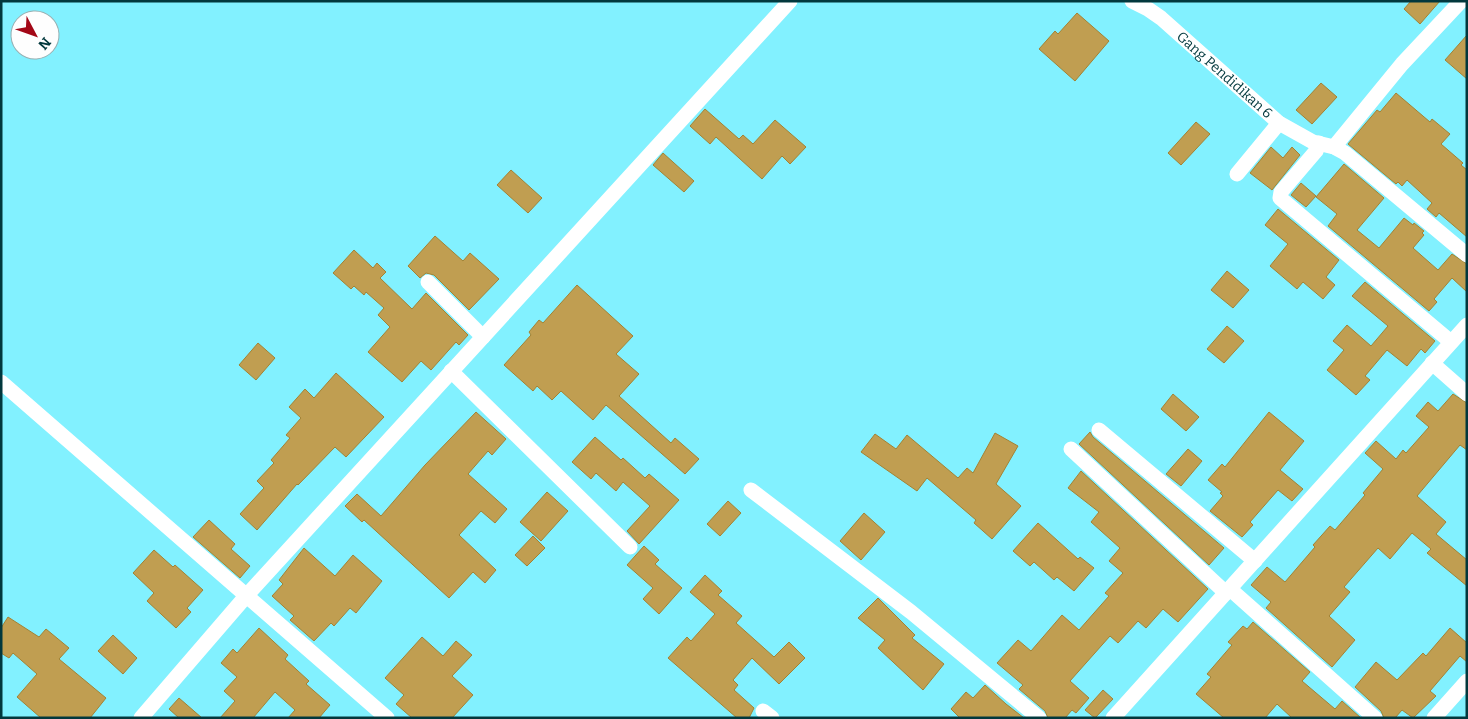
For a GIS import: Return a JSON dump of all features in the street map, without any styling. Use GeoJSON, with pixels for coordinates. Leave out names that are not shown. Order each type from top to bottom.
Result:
{"type":"FeatureCollection","features":[{"type":"Feature","properties":{"kind":"street"},"geometry":{"type":"LineString","coordinates":[[141,718],[247,596],[790,1]]}},
{"type":"Feature","properties":{"kind":"street","name":"Gang Pendidikan 6"},"geometry":{"type":"LineString","coordinates":[[1132,1],[1161,18],[1279,123],[1298,135],[1319,143],[1334,146]]}},
{"type":"Feature","properties":{"kind":"street"},"geometry":{"type":"LineString","coordinates":[[1461,1],[1402,64],[1334,146],[1467,255]]}},
{"type":"Feature","properties":{"kind":"street"},"geometry":{"type":"LineString","coordinates":[[1237,174],[1279,123]]}},
{"type":"Feature","properties":{"kind":"street"},"geometry":{"type":"LineString","coordinates":[[1319,143],[1316,151],[1281,192],[1280,198],[1451,342]]}},
{"type":"Feature","properties":{"kind":"street"},"geometry":{"type":"LineString","coordinates":[[428,282],[483,337]]}},
{"type":"Feature","properties":{"kind":"street"},"geometry":{"type":"LineString","coordinates":[[1116,717],[1467,325]]}},
{"type":"Feature","properties":{"kind":"street"},"geometry":{"type":"LineString","coordinates":[[1432,364],[1467,394]]}},
{"type":"Feature","properties":{"kind":"street"},"geometry":{"type":"LineString","coordinates":[[451,371],[630,547]]}},
{"type":"Feature","properties":{"kind":"street"},"geometry":{"type":"LineString","coordinates":[[1,382],[387,718]]}},
{"type":"Feature","properties":{"kind":"street"},"geometry":{"type":"LineString","coordinates":[[1099,430],[1255,561]]}},
{"type":"Feature","properties":{"kind":"street"},"geometry":{"type":"LineString","coordinates":[[1071,449],[1228,591],[1375,718]]}},
{"type":"Feature","properties":{"kind":"street"},"geometry":{"type":"LineString","coordinates":[[751,490],[911,612],[1039,718]]}},
{"type":"Feature","properties":{"kind":"street"},"geometry":{"type":"LineString","coordinates":[[1434,718],[1467,681]]}},
{"type":"Feature","properties":{"kind":"building"},"geometry":{"type":"Polygon","coordinates":[[[1411,1],[1440,1],[1420,24],[1404,9],[1411,1]]]}},
{"type":"Feature","properties":{"kind":"building"},"geometry":{"type":"Polygon","coordinates":[[[1077,13],[1109,41],[1075,81],[1039,49],[1055,31],[1058,34],[1077,13]]]}},
{"type":"Feature","properties":{"kind":"building"},"geometry":{"type":"Polygon","coordinates":[[[1467,35],[1467,79],[1445,60],[1467,35]]]}},
{"type":"Feature","properties":{"kind":"building"},"geometry":{"type":"Polygon","coordinates":[[[1321,83],[1337,97],[1312,124],[1296,110],[1321,83]]]}},
{"type":"Feature","properties":{"kind":"building"},"geometry":{"type":"Polygon","coordinates":[[[1396,93],[1430,122],[1432,119],[1450,134],[1441,144],[1463,163],[1461,165],[1467,170],[1467,237],[1439,213],[1436,217],[1427,209],[1432,203],[1407,180],[1402,186],[1398,182],[1396,184],[1348,144],[1377,110],[1380,112],[1396,93]]]}},
{"type":"Feature","properties":{"kind":"building"},"geometry":{"type":"Polygon","coordinates":[[[705,109],[739,139],[743,135],[753,144],[775,120],[806,147],[790,164],[782,156],[762,179],[716,137],[710,144],[690,126],[705,109]]]}},
{"type":"Feature","properties":{"kind":"building"},"geometry":{"type":"Polygon","coordinates":[[[1196,122],[1210,134],[1181,165],[1168,153],[1196,122]]]}},
{"type":"Feature","properties":{"kind":"building"},"geometry":{"type":"Polygon","coordinates":[[[1271,147],[1283,158],[1292,147],[1300,155],[1272,190],[1250,173],[1271,147]]]}},
{"type":"Feature","properties":{"kind":"building"},"geometry":{"type":"Polygon","coordinates":[[[663,153],[694,181],[684,192],[653,165],[663,153]]]}},
{"type":"Feature","properties":{"kind":"building"},"geometry":{"type":"Polygon","coordinates":[[[1344,164],[1384,198],[1357,230],[1379,248],[1404,218],[1413,225],[1414,223],[1424,231],[1422,233],[1424,235],[1413,248],[1438,270],[1452,254],[1467,264],[1467,292],[1452,278],[1434,299],[1437,302],[1429,311],[1328,226],[1337,214],[1316,197],[1344,164]]]}},
{"type":"Feature","properties":{"kind":"building"},"geometry":{"type":"Polygon","coordinates":[[[511,170],[542,198],[528,213],[497,185],[511,170]]]}},
{"type":"Feature","properties":{"kind":"building"},"geometry":{"type":"Polygon","coordinates":[[[1301,183],[1316,196],[1306,207],[1291,195],[1301,183]]]}},
{"type":"Feature","properties":{"kind":"building"},"geometry":{"type":"Polygon","coordinates":[[[1278,209],[1339,260],[1326,277],[1335,285],[1323,299],[1303,282],[1297,289],[1270,266],[1288,244],[1265,225],[1278,209]]]}},
{"type":"Feature","properties":{"kind":"building"},"geometry":{"type":"Polygon","coordinates":[[[435,236],[463,261],[470,253],[499,279],[469,310],[434,275],[426,273],[420,278],[408,266],[435,236]]]}},
{"type":"Feature","properties":{"kind":"building"},"geometry":{"type":"Polygon","coordinates":[[[354,250],[373,268],[377,263],[386,272],[380,278],[412,309],[426,293],[468,335],[459,345],[456,342],[431,370],[421,361],[402,382],[368,352],[390,327],[378,315],[384,308],[366,292],[364,295],[354,286],[351,289],[333,273],[354,250]]]}},
{"type":"Feature","properties":{"kind":"building"},"geometry":{"type":"Polygon","coordinates":[[[1227,271],[1249,290],[1233,308],[1211,290],[1227,271]]]}},
{"type":"Feature","properties":{"kind":"building"},"geometry":{"type":"Polygon","coordinates":[[[1365,282],[1435,341],[1425,353],[1421,349],[1407,366],[1387,350],[1365,376],[1370,380],[1356,395],[1327,370],[1344,350],[1333,341],[1347,325],[1371,346],[1388,326],[1352,296],[1365,282]]]}},
{"type":"Feature","properties":{"kind":"building"},"geometry":{"type":"Polygon","coordinates":[[[577,285],[633,336],[616,354],[639,374],[619,396],[671,443],[675,438],[699,459],[685,474],[606,405],[593,420],[561,391],[552,400],[537,386],[533,391],[504,365],[531,335],[529,332],[539,320],[543,323],[577,285]]]}},
{"type":"Feature","properties":{"kind":"building"},"geometry":{"type":"Polygon","coordinates":[[[1227,326],[1244,341],[1224,363],[1207,349],[1227,326]]]}},
{"type":"Feature","properties":{"kind":"building"},"geometry":{"type":"Polygon","coordinates":[[[258,343],[275,358],[256,380],[239,365],[258,343]]]}},
{"type":"Feature","properties":{"kind":"building"},"geometry":{"type":"Polygon","coordinates":[[[336,373],[384,417],[346,457],[335,447],[297,484],[257,530],[240,514],[264,488],[257,481],[274,463],[271,460],[290,438],[286,435],[301,418],[289,407],[305,389],[314,398],[336,373]]]}},
{"type":"Feature","properties":{"kind":"building"},"geometry":{"type":"Polygon","coordinates":[[[1173,394],[1199,417],[1186,431],[1161,409],[1173,394]]]}},
{"type":"Feature","properties":{"kind":"building"},"geometry":{"type":"Polygon","coordinates":[[[1453,394],[1467,403],[1467,450],[1460,445],[1417,496],[1446,522],[1436,534],[1467,560],[1467,586],[1427,553],[1431,549],[1412,533],[1390,559],[1378,548],[1344,587],[1350,592],[1329,616],[1355,640],[1332,667],[1266,608],[1271,602],[1251,585],[1267,567],[1285,582],[1330,526],[1335,530],[1365,495],[1363,493],[1383,469],[1365,453],[1376,441],[1396,459],[1403,450],[1406,453],[1429,427],[1416,416],[1428,402],[1438,411],[1453,394]]]}},
{"type":"Feature","properties":{"kind":"building"},"geometry":{"type":"Polygon","coordinates":[[[476,412],[506,439],[492,455],[488,451],[468,474],[507,509],[495,523],[481,511],[459,535],[496,570],[485,583],[473,572],[449,598],[364,520],[362,522],[345,506],[357,494],[381,516],[425,465],[476,412]]]}},
{"type":"Feature","properties":{"kind":"building"},"geometry":{"type":"Polygon","coordinates":[[[1269,412],[1304,441],[1280,470],[1303,489],[1292,501],[1278,490],[1250,522],[1253,525],[1242,537],[1210,511],[1223,496],[1220,493],[1222,492],[1208,480],[1222,464],[1225,467],[1269,412]]]}},
{"type":"Feature","properties":{"kind":"building"},"geometry":{"type":"Polygon","coordinates":[[[1090,432],[1093,437],[1224,548],[1209,565],[1079,444],[1090,432]]]}},
{"type":"Feature","properties":{"kind":"building"},"geometry":{"type":"Polygon","coordinates":[[[995,433],[1018,446],[996,484],[1021,506],[992,539],[974,523],[976,520],[927,478],[917,491],[861,452],[875,434],[896,449],[907,435],[958,478],[967,468],[973,473],[995,433]]]}},
{"type":"Feature","properties":{"kind":"building"},"geometry":{"type":"Polygon","coordinates":[[[595,437],[621,460],[623,458],[645,478],[649,474],[679,500],[639,544],[627,531],[650,506],[623,482],[616,491],[596,473],[591,479],[572,462],[595,437]]]}},
{"type":"Feature","properties":{"kind":"building"},"geometry":{"type":"Polygon","coordinates":[[[1188,449],[1202,461],[1181,486],[1166,474],[1188,449]]]}},
{"type":"Feature","properties":{"kind":"building"},"geometry":{"type":"Polygon","coordinates":[[[1081,471],[1208,589],[1178,622],[1163,609],[1146,628],[1138,621],[1118,643],[1110,636],[1070,681],[1089,698],[1076,713],[1072,710],[1065,718],[1048,718],[1045,711],[1019,689],[1023,685],[997,663],[1018,640],[1031,651],[1062,615],[1079,630],[1109,596],[1105,593],[1123,573],[1109,561],[1120,548],[1091,522],[1099,512],[1068,488],[1081,471]]]}},
{"type":"Feature","properties":{"kind":"building"},"geometry":{"type":"Polygon","coordinates":[[[547,492],[568,511],[541,541],[520,522],[547,492]]]}},
{"type":"Feature","properties":{"kind":"building"},"geometry":{"type":"Polygon","coordinates":[[[728,501],[741,513],[720,536],[707,524],[728,501]]]}},
{"type":"Feature","properties":{"kind":"building"},"geometry":{"type":"Polygon","coordinates":[[[864,513],[885,532],[861,560],[840,541],[864,513]]]}},
{"type":"Feature","properties":{"kind":"building"},"geometry":{"type":"Polygon","coordinates":[[[209,520],[235,544],[231,549],[250,566],[240,578],[193,537],[209,520]]]}},
{"type":"Feature","properties":{"kind":"building"},"geometry":{"type":"Polygon","coordinates":[[[1038,523],[1078,559],[1080,557],[1094,568],[1074,591],[1057,577],[1054,580],[1034,562],[1030,566],[1013,551],[1038,523]]]}},
{"type":"Feature","properties":{"kind":"building"},"geometry":{"type":"Polygon","coordinates":[[[533,536],[545,548],[527,566],[515,555],[533,536]]]}},
{"type":"Feature","properties":{"kind":"building"},"geometry":{"type":"Polygon","coordinates":[[[644,546],[659,560],[655,564],[682,588],[659,614],[643,599],[653,588],[627,565],[644,546]]]}},
{"type":"Feature","properties":{"kind":"building"},"geometry":{"type":"Polygon","coordinates":[[[304,548],[335,576],[353,555],[382,581],[356,613],[350,608],[334,626],[331,623],[314,641],[290,620],[294,616],[272,596],[283,584],[279,580],[304,548]]]}},
{"type":"Feature","properties":{"kind":"building"},"geometry":{"type":"Polygon","coordinates":[[[154,550],[173,567],[175,565],[203,590],[187,608],[191,612],[176,628],[147,601],[154,593],[133,573],[154,550]]]}},
{"type":"Feature","properties":{"kind":"building"},"geometry":{"type":"Polygon","coordinates":[[[705,575],[722,591],[718,595],[742,616],[736,623],[774,657],[789,642],[805,658],[779,684],[752,658],[733,680],[738,685],[734,690],[754,708],[749,718],[737,718],[668,658],[687,637],[691,641],[715,614],[690,592],[705,575]]]}},
{"type":"Feature","properties":{"kind":"building"},"geometry":{"type":"Polygon","coordinates":[[[878,598],[915,635],[912,638],[944,664],[923,690],[878,648],[885,640],[858,618],[878,598]]]}},
{"type":"Feature","properties":{"kind":"building"},"geometry":{"type":"Polygon","coordinates":[[[8,617],[39,637],[46,629],[69,648],[59,659],[106,698],[90,718],[41,718],[17,697],[37,674],[13,653],[9,658],[1,653],[1,628],[8,617]]]}},
{"type":"Feature","properties":{"kind":"building"},"geometry":{"type":"Polygon","coordinates":[[[1253,622],[1310,672],[1302,681],[1335,709],[1342,701],[1361,718],[1292,718],[1277,704],[1265,718],[1224,718],[1196,694],[1211,677],[1207,674],[1232,645],[1228,642],[1243,626],[1247,629],[1253,622]]]}},
{"type":"Feature","properties":{"kind":"building"},"geometry":{"type":"Polygon","coordinates":[[[259,628],[288,655],[285,659],[309,681],[306,684],[330,705],[319,718],[288,718],[295,710],[275,692],[253,718],[220,718],[235,701],[224,691],[237,677],[221,663],[233,649],[237,653],[259,628]]]}},
{"type":"Feature","properties":{"kind":"building"},"geometry":{"type":"Polygon","coordinates":[[[1450,628],[1467,643],[1467,662],[1460,656],[1430,691],[1436,696],[1413,718],[1402,710],[1395,718],[1384,718],[1381,711],[1355,687],[1376,662],[1397,680],[1423,653],[1426,656],[1450,628]]]}},
{"type":"Feature","properties":{"kind":"building"},"geometry":{"type":"Polygon","coordinates":[[[113,635],[137,658],[123,674],[98,651],[113,635]]]}},
{"type":"Feature","properties":{"kind":"building"},"geometry":{"type":"Polygon","coordinates":[[[422,637],[443,656],[456,641],[472,655],[452,676],[473,695],[452,718],[412,718],[396,704],[404,695],[385,678],[422,637]]]}},
{"type":"Feature","properties":{"kind":"building"},"geometry":{"type":"Polygon","coordinates":[[[985,685],[1024,718],[960,718],[951,709],[966,692],[973,698],[985,685]]]}},
{"type":"Feature","properties":{"kind":"building"},"geometry":{"type":"Polygon","coordinates":[[[1103,690],[1113,699],[1095,718],[1085,710],[1103,690]]]}},
{"type":"Feature","properties":{"kind":"building"},"geometry":{"type":"Polygon","coordinates":[[[179,698],[202,718],[179,718],[169,709],[179,698]]]}}]}
